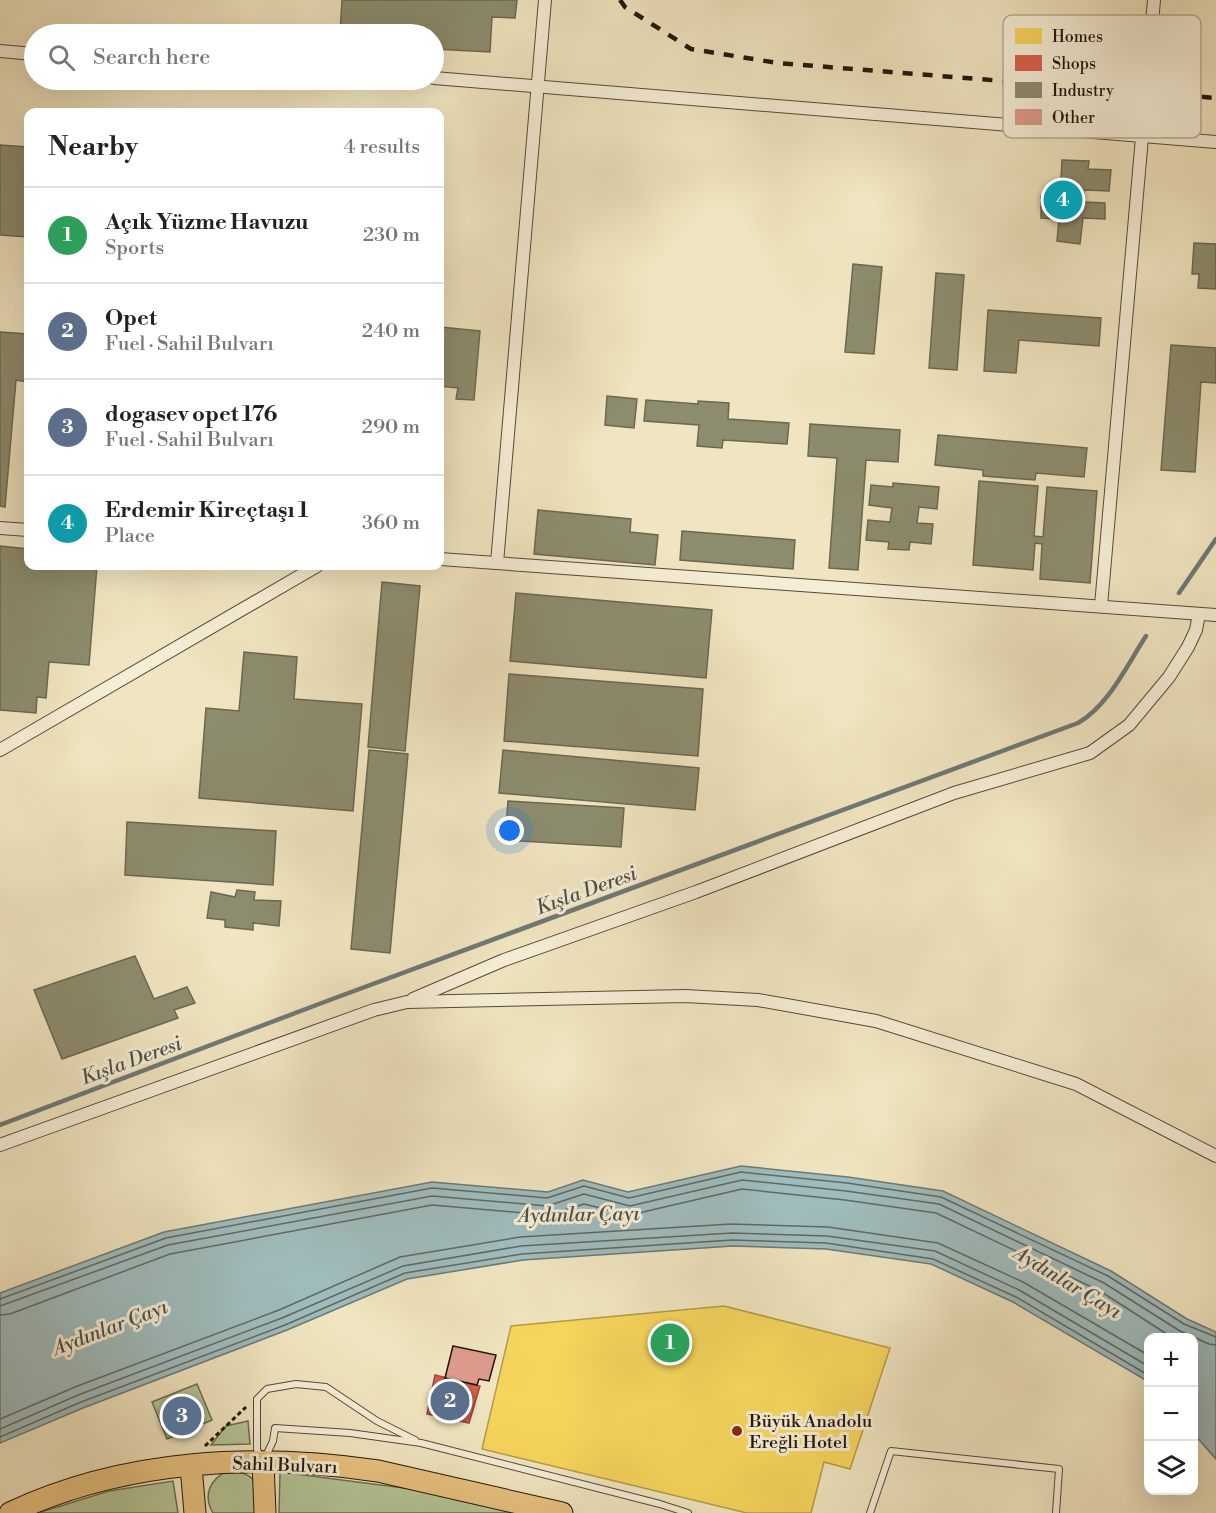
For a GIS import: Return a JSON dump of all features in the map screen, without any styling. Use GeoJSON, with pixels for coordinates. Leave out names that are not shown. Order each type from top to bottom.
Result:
{"type":"FeatureCollection","features":[{"type":"Feature","properties":{"kind":"highway","name":"Sahil Bulvarı"},"geometry":{"type":"LineString","coordinates":[[10,1513],[83,1485],[196,1458],[228,1462],[350,1467],[378,1471],[562,1513]]}},
{"type":"Feature","properties":{"kind":"highway"},"geometry":{"type":"LineString","coordinates":[[195,1513],[196,1458]]}},
{"type":"Feature","properties":{"kind":"highway"},"geometry":{"type":"LineString","coordinates":[[263,1462],[265,1513]]}},
{"type":"Feature","properties":{"kind":"street"},"geometry":{"type":"LineString","coordinates":[[497,563],[545,0]]}},
{"type":"Feature","properties":{"kind":"street"},"geometry":{"type":"LineString","coordinates":[[1153,15],[1154,0]]}},
{"type":"Feature","properties":{"kind":"street"},"geometry":{"type":"LineString","coordinates":[[0,51],[24,53]]}},
{"type":"Feature","properties":{"kind":"street"},"geometry":{"type":"LineString","coordinates":[[444,79],[1003,124]]}},
{"type":"Feature","properties":{"kind":"street"},"geometry":{"type":"LineString","coordinates":[[1101,606],[1143,138]]}},
{"type":"Feature","properties":{"kind":"street"},"geometry":{"type":"LineString","coordinates":[[1167,138],[1216,142]]}},
{"type":"Feature","properties":{"kind":"street"},"geometry":{"type":"LineString","coordinates":[[0,528],[24,530]]}},
{"type":"Feature","properties":{"kind":"street"},"geometry":{"type":"LineString","coordinates":[[444,559],[1216,615]]}},
{"type":"Feature","properties":{"kind":"street"},"geometry":{"type":"LineString","coordinates":[[0,750],[310,570]]}},
{"type":"Feature","properties":{"kind":"street"},"geometry":{"type":"LineString","coordinates":[[0,1145],[374,1010],[406,1002],[504,960],[696,892],[954,793],[1090,753],[1129,725],[1169,677],[1188,647],[1196,630],[1199,614]]}},
{"type":"Feature","properties":{"kind":"street"},"geometry":{"type":"LineString","coordinates":[[406,1002],[685,996],[758,1000],[876,1021],[1076,1084],[1216,1156]]}},
{"type":"Feature","properties":{"kind":"lane"},"geometry":{"type":"LineString","coordinates":[[263,1462],[257,1450],[257,1398],[267,1389],[296,1384],[326,1387],[377,1421],[421,1443]]}},
{"type":"Feature","properties":{"kind":"lane"},"geometry":{"type":"LineString","coordinates":[[263,1462],[273,1441],[274,1428],[350,1433],[421,1443],[660,1504],[687,1513]]}},
{"type":"Feature","properties":{"kind":"lane"},"geometry":{"type":"LineString","coordinates":[[870,1513],[891,1451],[1059,1469],[1056,1513]]}},
{"type":"Feature","properties":{"kind":"path"},"geometry":{"type":"LineString","coordinates":[[196,1458],[226,1424],[257,1398]]}},
{"type":"Feature","properties":{"kind":"green space"},"geometry":{"type":"Polygon","coordinates":[[[197,1384],[212,1420],[167,1439],[152,1402],[197,1384]]]}},
{"type":"Feature","properties":{"kind":"green space"},"geometry":{"type":"Polygon","coordinates":[[[248,1421],[250,1444],[211,1445],[226,1426],[248,1421]]]}},
{"type":"Feature","properties":{"kind":"green space"},"geometry":{"type":"Polygon","coordinates":[[[227,1471],[251,1477],[257,1484],[255,1513],[213,1513],[208,1501],[210,1489],[216,1479],[227,1471]]]}},
{"type":"Feature","properties":{"kind":"green space"},"geometry":{"type":"Polygon","coordinates":[[[280,1472],[427,1491],[516,1513],[279,1513],[280,1472]]]}},
{"type":"Feature","properties":{"kind":"green space"},"geometry":{"type":"Polygon","coordinates":[[[173,1481],[178,1513],[38,1513],[109,1491],[173,1481]]]}},
{"type":"Feature","properties":{"kind":"water","name":"Aydınlar Çayı"},"geometry":{"type":"Polygon","coordinates":[[[741,1166],[848,1177],[943,1191],[1111,1271],[1187,1319],[1216,1332],[1216,1459],[1198,1439],[1198,1333],[1144,1333],[1144,1379],[1013,1302],[931,1264],[826,1249],[733,1246],[523,1260],[407,1279],[287,1330],[83,1408],[0,1443],[0,1293],[164,1232],[432,1182],[548,1192],[583,1180],[628,1192],[741,1166]]]}},
{"type":"Feature","properties":{"kind":"building: Homes","name":"Büyük Anadolu Ereğli Hotel"},"geometry":{"type":"Polygon","coordinates":[[[724,1306],[890,1348],[850,1469],[824,1462],[811,1513],[747,1513],[482,1449],[511,1326],[724,1306]]]}},
{"type":"Feature","properties":{"kind":"building: Shops"},"geometry":{"type":"Polygon","coordinates":[[[435,1375],[480,1386],[469,1423],[427,1414],[435,1375]]]}},
{"type":"Feature","properties":{"kind":"building: Industry"},"geometry":{"type":"Polygon","coordinates":[[[342,0],[517,0],[515,18],[492,17],[490,52],[444,50],[444,24],[341,24],[342,0]]]}},
{"type":"Feature","properties":{"kind":"building: Industry"},"geometry":{"type":"Polygon","coordinates":[[[0,145],[24,147],[24,237],[0,235],[0,145]]]}},
{"type":"Feature","properties":{"kind":"building: Industry"},"geometry":{"type":"Polygon","coordinates":[[[1062,160],[1089,161],[1088,169],[1111,170],[1109,191],[1084,190],[1084,202],[1105,203],[1105,219],[1083,218],[1080,244],[1057,241],[1059,219],[1041,218],[1041,196],[1060,198],[1062,160]]]}},
{"type":"Feature","properties":{"kind":"building: Industry"},"geometry":{"type":"Polygon","coordinates":[[[1194,243],[1216,244],[1216,289],[1198,288],[1199,274],[1192,274],[1194,243]]]}},
{"type":"Feature","properties":{"kind":"building: Industry"},"geometry":{"type":"Polygon","coordinates":[[[853,264],[882,267],[874,354],[845,352],[853,264]]]}},
{"type":"Feature","properties":{"kind":"building: Industry"},"geometry":{"type":"Polygon","coordinates":[[[936,273],[964,275],[957,370],[929,368],[936,273]]]}},
{"type":"Feature","properties":{"kind":"building: Industry"},"geometry":{"type":"Polygon","coordinates":[[[988,310],[1101,318],[1099,346],[1019,340],[1016,373],[984,371],[988,310]]]}},
{"type":"Feature","properties":{"kind":"building: Industry"},"geometry":{"type":"Polygon","coordinates":[[[444,327],[480,331],[474,400],[456,399],[458,388],[444,386],[444,327]]]}},
{"type":"Feature","properties":{"kind":"building: Industry"},"geometry":{"type":"Polygon","coordinates":[[[0,332],[24,334],[24,381],[16,380],[5,507],[0,506],[0,332]]]}},
{"type":"Feature","properties":{"kind":"building: Industry"},"geometry":{"type":"Polygon","coordinates":[[[1171,345],[1216,348],[1216,383],[1201,382],[1195,472],[1161,470],[1171,345]]]}},
{"type":"Feature","properties":{"kind":"building: Industry"},"geometry":{"type":"Polygon","coordinates":[[[607,396],[637,399],[634,428],[605,425],[607,396]]]}},
{"type":"Feature","properties":{"kind":"building: Industry"},"geometry":{"type":"Polygon","coordinates":[[[646,400],[698,404],[698,401],[729,403],[728,419],[789,423],[787,444],[723,440],[722,448],[697,446],[699,425],[644,421],[646,400]]]}},
{"type":"Feature","properties":{"kind":"building: Industry"},"geometry":{"type":"Polygon","coordinates":[[[810,424],[900,430],[898,462],[866,460],[858,570],[829,568],[837,458],[808,456],[810,424]]]}},
{"type":"Feature","properties":{"kind":"building: Industry"},"geometry":{"type":"Polygon","coordinates":[[[938,435],[1087,448],[1084,477],[1036,473],[1035,480],[983,476],[983,470],[935,465],[938,435]]]}},
{"type":"Feature","properties":{"kind":"building: Industry"},"geometry":{"type":"Polygon","coordinates":[[[979,481],[1038,486],[1034,536],[1043,537],[1047,487],[1097,491],[1090,583],[1040,579],[1042,544],[1035,543],[1033,570],[973,565],[979,481]]]}},
{"type":"Feature","properties":{"kind":"building: Industry"},"geometry":{"type":"Polygon","coordinates":[[[893,483],[939,487],[937,509],[919,507],[917,523],[933,524],[931,544],[910,542],[909,550],[888,549],[889,542],[866,540],[868,520],[890,522],[892,508],[869,505],[871,485],[893,487],[893,483]]]}},
{"type":"Feature","properties":{"kind":"building: Industry"},"geometry":{"type":"Polygon","coordinates":[[[538,510],[631,519],[630,532],[658,535],[655,565],[534,554],[538,510]]]}},
{"type":"Feature","properties":{"kind":"building: Industry"},"geometry":{"type":"Polygon","coordinates":[[[682,531],[795,540],[793,569],[680,560],[682,531]]]}},
{"type":"Feature","properties":{"kind":"building: Industry"},"geometry":{"type":"Polygon","coordinates":[[[0,546],[24,549],[24,570],[97,570],[89,665],[49,662],[46,698],[37,697],[36,713],[0,710],[0,546]]]}},
{"type":"Feature","properties":{"kind":"building: Industry"},"geometry":{"type":"Polygon","coordinates":[[[382,582],[420,586],[405,751],[368,747],[382,582]]]}},
{"type":"Feature","properties":{"kind":"building: Industry"},"geometry":{"type":"Polygon","coordinates":[[[516,593],[712,610],[706,678],[510,661],[516,593]]]}},
{"type":"Feature","properties":{"kind":"building: Industry"},"geometry":{"type":"Polygon","coordinates":[[[244,652],[297,657],[294,699],[362,704],[353,811],[199,798],[206,708],[239,711],[244,652]]]}},
{"type":"Feature","properties":{"kind":"building: Industry"},"geometry":{"type":"Polygon","coordinates":[[[509,674],[703,689],[698,756],[504,741],[509,674]]]}},
{"type":"Feature","properties":{"kind":"building: Industry"},"geometry":{"type":"Polygon","coordinates":[[[369,750],[408,754],[390,953],[351,949],[369,750]]]}},
{"type":"Feature","properties":{"kind":"building: Industry"},"geometry":{"type":"Polygon","coordinates":[[[503,750],[699,768],[695,810],[499,793],[503,750]]]}},
{"type":"Feature","properties":{"kind":"building: Industry"},"geometry":{"type":"Polygon","coordinates":[[[508,801],[624,808],[621,847],[505,840],[508,801]]]}},
{"type":"Feature","properties":{"kind":"building: Industry"},"geometry":{"type":"Polygon","coordinates":[[[127,822],[276,831],[273,885],[125,875],[127,822]]]}},
{"type":"Feature","properties":{"kind":"building: Industry"},"geometry":{"type":"Polygon","coordinates":[[[237,890],[255,892],[254,900],[281,901],[279,926],[253,923],[253,930],[225,927],[225,920],[207,918],[211,892],[235,897],[237,890]]]}},
{"type":"Feature","properties":{"kind":"building: Industry"},"geometry":{"type":"Polygon","coordinates":[[[135,956],[154,999],[187,987],[195,1003],[174,1010],[178,1018],[62,1059],[34,990],[135,956]]]}},
{"type":"Feature","properties":{"kind":"building: Other"},"geometry":{"type":"Polygon","coordinates":[[[453,1346],[496,1355],[489,1381],[479,1379],[477,1385],[445,1378],[453,1346]]]}},
{"type":"Feature","properties":{"kind":"waterway","name":"Kışla Deresi"},"geometry":{"type":"LineString","coordinates":[[1179,593],[1216,539]]}},
{"type":"Feature","properties":{"kind":"waterway","name":"Kışla Deresi"},"geometry":{"type":"LineString","coordinates":[[0,1125],[327,1001],[1078,723],[1099,706],[1108,695],[1146,636]]}},
{"type":"Feature","properties":{"kind":"railway"},"geometry":{"type":"LineString","coordinates":[[620,0],[625,7],[691,49],[778,63],[1003,81]]}},
{"type":"Feature","properties":{"kind":"railway"},"geometry":{"type":"LineString","coordinates":[[1201,97],[1216,98]]}},
{"type":"Feature","properties":{"kind":"place","name":"Erdemir Kireçtaşı 1"},"geometry":{"type":"Point","coordinates":[1063,200]}},
{"type":"Feature","properties":{"kind":"place","name":"Açık Yüzme Havuzu"},"geometry":{"type":"Point","coordinates":[670,1343]}},
{"type":"Feature","properties":{"kind":"place","name":"Opet"},"geometry":{"type":"Point","coordinates":[450,1401]}},
{"type":"Feature","properties":{"kind":"place","name":"dogasev opet 176"},"geometry":{"type":"Point","coordinates":[182,1416]}},
{"type":"Feature","properties":{"kind":"place","name":"Büyük Anadolu Ereğli Hotel"},"geometry":{"type":"Point","coordinates":[737,1431]}}]}
